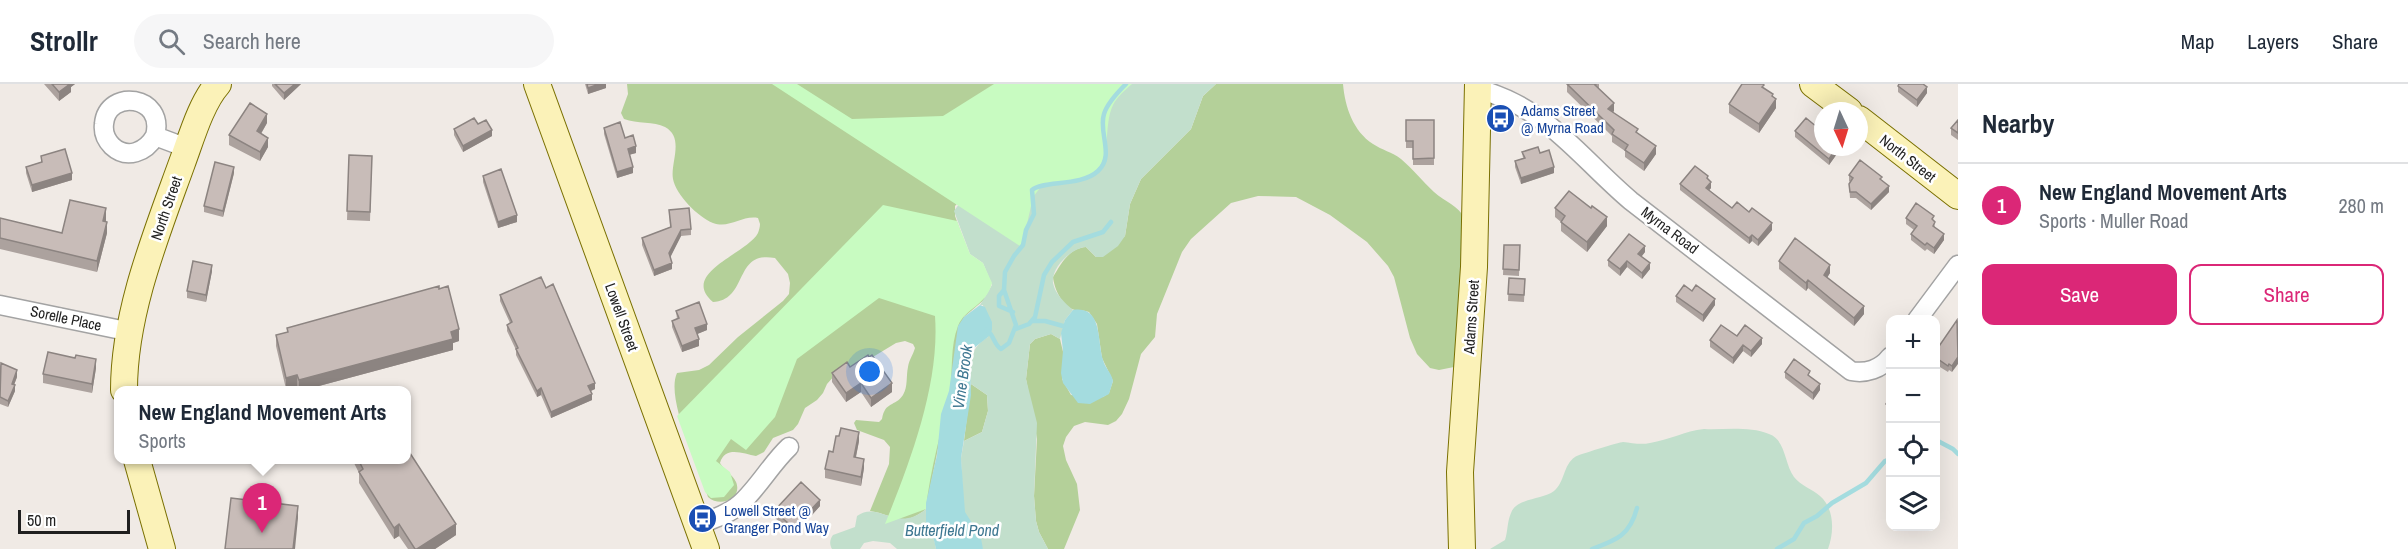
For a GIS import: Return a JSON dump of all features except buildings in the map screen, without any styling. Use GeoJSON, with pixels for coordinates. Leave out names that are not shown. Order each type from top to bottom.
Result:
{"type":"FeatureCollection","features":[{"type":"Feature","properties":{"kind":"main road","name":"North Street"},"geometry":{"type":"LineString","coordinates":[[124,386],[130,335],[147,267],[194,130],[218,84]]}},
{"type":"Feature","properties":{"kind":"main road","name":"Lowell Street"},"geometry":{"type":"LineString","coordinates":[[537,84],[702,537]]}},
{"type":"Feature","properties":{"kind":"main road"},"geometry":{"type":"LineString","coordinates":[[1813,84],[1837,102]]}},
{"type":"Feature","properties":{"kind":"main road","name":"Adams Street"},"geometry":{"type":"LineString","coordinates":[[1462,549],[1460,472],[1474,267],[1478,86]]}},
{"type":"Feature","properties":{"kind":"main road","name":"North Street"},"geometry":{"type":"LineString","coordinates":[[1868,126],[1958,196]]}},
{"type":"Feature","properties":{"kind":"main road"},"geometry":{"type":"LineString","coordinates":[[138,464],[162,549]]}},
{"type":"Feature","properties":{"kind":"street","name":"Myrna Road"},"geometry":{"type":"LineString","coordinates":[[1478,86],[1510,99],[1540,117],[1599,174],[1631,201],[1757,296],[1818,348],[1851,371],[1863,374],[1886,363]]}},
{"type":"Feature","properties":{"kind":"street"},"geometry":{"type":"LineString","coordinates":[[155,136],[188,148]]}},
{"type":"Feature","properties":{"kind":"street"},"geometry":{"type":"LineString","coordinates":[[1921,315],[1958,265]]}},
{"type":"Feature","properties":{"kind":"street","name":"Sorelle Place"},"geometry":{"type":"LineString","coordinates":[[0,305],[130,335]]}},
{"type":"Feature","properties":{"kind":"street"},"geometry":{"type":"LineString","coordinates":[[702,537],[726,513],[740,504],[774,461],[789,447]]}},
{"type":"Feature","properties":{"kind":"green space"},"geometry":{"type":"Polygon","coordinates":[[[627,84],[1084,84],[970,189],[955,206],[955,216],[985,299],[964,317],[926,509],[918,515],[898,519],[870,511],[889,464],[890,447],[884,440],[857,430],[854,423],[856,420],[879,422],[885,409],[900,399],[905,392],[909,364],[915,348],[913,344],[905,341],[896,343],[858,366],[835,375],[817,400],[805,408],[793,430],[773,438],[764,452],[756,456],[730,452],[722,457],[720,463],[736,482],[736,493],[724,502],[708,497],[679,416],[675,385],[677,373],[699,370],[709,365],[738,337],[783,301],[789,294],[790,283],[788,274],[775,258],[762,258],[753,261],[746,268],[732,293],[724,299],[713,302],[705,292],[704,282],[709,273],[719,264],[752,241],[759,230],[758,218],[747,218],[725,224],[713,223],[688,205],[678,192],[673,179],[676,144],[671,132],[661,125],[624,119],[621,113],[628,94],[627,84]]]}},
{"type":"Feature","properties":{"kind":"green space"},"geometry":{"type":"Polygon","coordinates":[[[772,84],[797,84],[852,119],[943,116],[994,84],[1132,84],[1113,105],[1100,166],[1094,172],[1081,178],[1040,188],[1033,197],[1023,242],[1020,246],[772,84]]]}},
{"type":"Feature","properties":{"kind":"green space"},"geometry":{"type":"Polygon","coordinates":[[[1084,84],[1216,84],[1203,96],[1191,129],[1141,179],[1130,204],[1125,236],[1118,246],[1103,257],[1096,257],[1086,247],[1080,248],[1064,259],[1055,271],[1054,287],[1073,310],[1065,320],[1060,339],[1051,334],[1035,339],[1030,344],[1026,379],[1037,423],[1034,496],[1036,521],[1048,549],[983,549],[964,520],[961,458],[964,441],[982,432],[988,411],[987,395],[971,384],[969,370],[974,351],[988,337],[983,305],[980,305],[992,285],[983,263],[970,254],[954,211],[970,189],[1084,84]]]}},
{"type":"Feature","properties":{"kind":"green space"},"geometry":{"type":"Polygon","coordinates":[[[1216,84],[1343,84],[1351,118],[1366,139],[1401,159],[1434,192],[1462,214],[1465,219],[1454,367],[1439,370],[1430,368],[1417,354],[1410,338],[1394,277],[1388,266],[1367,242],[1330,215],[1296,197],[1258,196],[1231,203],[1191,239],[1182,252],[1157,314],[1155,337],[1141,354],[1129,399],[1122,414],[1108,425],[1085,422],[1074,426],[1066,437],[1063,446],[1066,460],[1077,484],[1080,510],[1064,549],[1048,549],[1036,521],[1034,496],[1037,439],[1026,379],[1030,344],[1035,339],[1051,334],[1060,339],[1064,356],[1062,379],[1071,395],[1103,397],[1109,393],[1113,381],[1102,358],[1097,324],[1089,312],[1075,310],[1066,305],[1057,291],[1053,277],[1066,258],[1075,250],[1086,247],[1096,257],[1125,236],[1130,204],[1141,179],[1191,129],[1203,96],[1216,84]]]}},
{"type":"Feature","properties":{"kind":"green space"},"geometry":{"type":"Polygon","coordinates":[[[883,205],[957,221],[970,254],[983,263],[992,283],[985,297],[961,320],[955,334],[950,391],[933,464],[926,509],[885,524],[913,449],[928,395],[933,368],[935,316],[879,298],[797,359],[775,417],[746,450],[731,439],[716,461],[730,472],[734,485],[724,497],[711,498],[705,492],[677,416],[883,205]]]}},
{"type":"Feature","properties":{"kind":"green space"},"geometry":{"type":"Polygon","coordinates":[[[971,384],[987,395],[988,411],[982,432],[964,441],[971,384]]]}},
{"type":"Feature","properties":{"kind":"green space"},"geometry":{"type":"Polygon","coordinates":[[[1704,429],[1753,430],[1775,437],[1782,447],[1794,477],[1825,501],[1832,521],[1828,549],[1490,549],[1505,540],[1514,508],[1518,504],[1554,491],[1568,464],[1575,457],[1623,442],[1647,444],[1704,429]]]}},
{"type":"Feature","properties":{"kind":"green space"},"geometry":{"type":"Polygon","coordinates":[[[926,509],[928,527],[936,549],[897,549],[890,543],[873,541],[864,543],[860,549],[832,549],[831,547],[830,542],[833,535],[855,527],[857,516],[865,512],[906,518],[915,516],[926,509]]]}},
{"type":"Feature","properties":{"kind":"water","name":"Butterfield Pond"},"geometry":{"type":"Polygon","coordinates":[[[980,305],[985,307],[992,322],[992,330],[988,337],[974,348],[970,361],[971,395],[961,458],[965,512],[972,523],[979,528],[983,549],[936,549],[933,536],[926,527],[926,503],[937,455],[941,414],[949,391],[958,326],[964,317],[980,305]]]}},
{"type":"Feature","properties":{"kind":"water"},"geometry":{"type":"Polygon","coordinates":[[[1073,310],[1090,313],[1094,319],[1103,360],[1113,381],[1109,394],[1090,404],[1078,403],[1063,383],[1061,373],[1063,351],[1061,333],[1065,320],[1073,310]]]}},
{"type":"Feature","properties":{"kind":"waterway","name":"Vine Brook"},"geometry":{"type":"LineString","coordinates":[[987,330],[1001,349],[1009,343],[1016,325],[1004,290],[1005,272],[1023,245],[1026,230],[1034,214],[1032,190],[1045,185],[1082,179],[1098,171],[1103,165],[1106,151],[1104,114],[1110,102],[1126,84]]}},
{"type":"Feature","properties":{"kind":"waterway"},"geometry":{"type":"LineString","coordinates":[[1016,329],[1029,324],[1035,317],[1044,275],[1052,262],[1073,242],[1103,232],[1111,222]]}},
{"type":"Feature","properties":{"kind":"waterway"},"geometry":{"type":"LineString","coordinates":[[1004,290],[999,296],[999,306],[1013,312]]}},
{"type":"Feature","properties":{"kind":"waterway"},"geometry":{"type":"LineString","coordinates":[[1032,321],[1045,321],[1063,326]]}},
{"type":"Feature","properties":{"kind":"waterway"},"geometry":{"type":"LineString","coordinates":[[1940,442],[1958,454]]}},
{"type":"Feature","properties":{"kind":"waterway"},"geometry":{"type":"LineString","coordinates":[[1777,549],[1794,539],[1804,523],[1866,483],[1886,461]]}},
{"type":"Feature","properties":{"kind":"waterway"},"geometry":{"type":"LineString","coordinates":[[1592,549],[1609,543],[1621,535],[1631,525],[1637,508]]}},
{"type":"Feature","properties":{"kind":"place","name":"Adams Street @ Myrna Road"},"geometry":{"type":"Point","coordinates":[1500,119]}},
{"type":"Feature","properties":{"kind":"place","name":"Lowell Street @ Granger Pond Way"},"geometry":{"type":"Point","coordinates":[703,519]}},
{"type":"Feature","properties":{"kind":"place","name":"New England Movement Arts"},"geometry":{"type":"Point","coordinates":[262,533]}}]}
